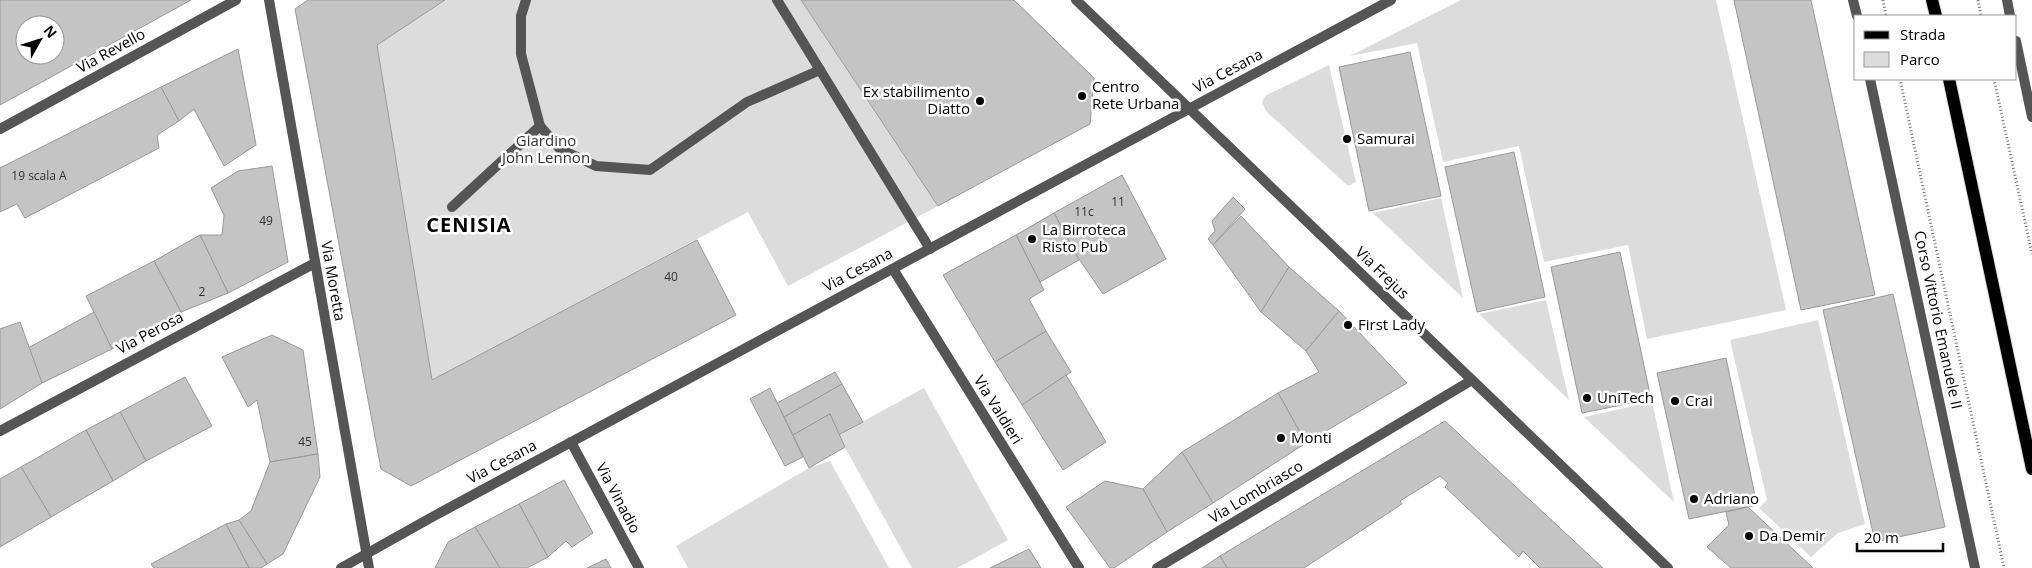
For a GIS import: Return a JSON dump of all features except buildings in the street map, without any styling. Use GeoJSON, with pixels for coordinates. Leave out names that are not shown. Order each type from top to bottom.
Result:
{"type":"FeatureCollection","features":[{"type":"Feature","properties":{"kind":"main road"},"geometry":{"type":"LineString","coordinates":[[1932,0],[1936,15]]}},
{"type":"Feature","properties":{"kind":"main road"},"geometry":{"type":"LineString","coordinates":[[1949,80],[2032,469]]}},
{"type":"Feature","properties":{"kind":"street","name":"Via Revello"},"geometry":{"type":"LineString","coordinates":[[0,129],[236,0]]}},
{"type":"Feature","properties":{"kind":"street","name":"Via Moretta"},"geometry":{"type":"LineString","coordinates":[[269,0],[369,568]]}},
{"type":"Feature","properties":{"kind":"street"},"geometry":{"type":"LineString","coordinates":[[526,0],[521,16],[521,54],[540,126],[560,149],[596,166],[650,170],[747,102],[820,70]]}},
{"type":"Feature","properties":{"kind":"street"},"geometry":{"type":"LineString","coordinates":[[777,0],[930,249]]}},
{"type":"Feature","properties":{"kind":"street","name":"Via Frejus"},"geometry":{"type":"LineString","coordinates":[[1076,0],[1668,568]]}},
{"type":"Feature","properties":{"kind":"street","name":"Via Cesana"},"geometry":{"type":"LineString","coordinates":[[341,568],[1391,0]]}},
{"type":"Feature","properties":{"kind":"street"},"geometry":{"type":"LineString","coordinates":[[1853,0],[1856,15]]}},
{"type":"Feature","properties":{"kind":"street"},"geometry":{"type":"LineString","coordinates":[[2007,0],[2010,15]]}},
{"type":"Feature","properties":{"kind":"street"},"geometry":{"type":"LineString","coordinates":[[2017,46],[2032,117]]}},
{"type":"Feature","properties":{"kind":"street","name":"Corso Vittorio Emanuele II"},"geometry":{"type":"LineString","coordinates":[[1870,80],[1975,568]]}},
{"type":"Feature","properties":{"kind":"street"},"geometry":{"type":"LineString","coordinates":[[452,207],[540,126]]}},
{"type":"Feature","properties":{"kind":"street","name":"Via Perosa"},"geometry":{"type":"LineString","coordinates":[[0,431],[315,263]]}},
{"type":"Feature","properties":{"kind":"street","name":"Via Valdieri"},"geometry":{"type":"LineString","coordinates":[[892,269],[1078,568]]}},
{"type":"Feature","properties":{"kind":"street","name":"Via Lombriasco"},"geometry":{"type":"LineString","coordinates":[[1157,568],[1472,380]]}},
{"type":"Feature","properties":{"kind":"street","name":"Via Vinadio"},"geometry":{"type":"LineString","coordinates":[[571,442],[639,568]]}},
{"type":"Feature","properties":{"kind":"path"},"geometry":{"type":"LineString","coordinates":[[1883,0],[1886,15]]}},
{"type":"Feature","properties":{"kind":"path"},"geometry":{"type":"LineString","coordinates":[[1978,0],[1981,15]]}},
{"type":"Feature","properties":{"kind":"path"},"geometry":{"type":"LineString","coordinates":[[1900,80],[2004,568]]}},
{"type":"Feature","properties":{"kind":"path"},"geometry":{"type":"LineString","coordinates":[[1994,80],[2032,254]]}},
{"type":"Feature","properties":{"kind":"green space","name":"Giardino John Lennon"},"geometry":{"type":"Polygon","coordinates":[[[445,0],[801,0],[938,206],[788,286],[748,212],[432,380],[377,45],[445,0]]]}},
{"type":"Feature","properties":{"kind":"green space"},"geometry":{"type":"Polygon","coordinates":[[[1461,0],[1716,0],[1786,310],[1647,339],[1628,245],[1544,262],[1519,146],[1443,162],[1417,43],[1350,56],[1461,0]]]}},
{"type":"Feature","properties":{"kind":"green space"},"geometry":{"type":"Polygon","coordinates":[[[1329,65],[1356,182],[1348,186],[1266,111],[1262,103],[1265,96],[1329,65]]]}},
{"type":"Feature","properties":{"kind":"green space"},"geometry":{"type":"Polygon","coordinates":[[[1441,198],[1463,298],[1373,213],[1441,198]]]}},
{"type":"Feature","properties":{"kind":"green space"},"geometry":{"type":"Polygon","coordinates":[[[1546,300],[1569,400],[1479,314],[1546,300]]]}},
{"type":"Feature","properties":{"kind":"green space"},"geometry":{"type":"Polygon","coordinates":[[[1818,320],[1865,524],[1838,533],[1811,557],[1759,508],[1767,500],[1730,340],[1818,320]]]}},
{"type":"Feature","properties":{"kind":"green space"},"geometry":{"type":"Polygon","coordinates":[[[924,388],[1008,540],[957,568],[912,568],[838,435],[924,388]]]}},
{"type":"Feature","properties":{"kind":"green space"},"geometry":{"type":"Polygon","coordinates":[[[1652,402],[1674,502],[1584,417],[1652,402]]]}},
{"type":"Feature","properties":{"kind":"green space"},"geometry":{"type":"Polygon","coordinates":[[[830,461],[889,568],[688,568],[676,546],[809,468],[830,461]]]}},
{"type":"Feature","properties":{"kind":"place","name":"Centro Rete Urbana"},"geometry":{"type":"Point","coordinates":[1082,96]}},
{"type":"Feature","properties":{"kind":"place","name":"Ex stabilimento Diatto"},"geometry":{"type":"Point","coordinates":[980,101]}},
{"type":"Feature","properties":{"kind":"place","name":"Samurai"},"geometry":{"type":"Point","coordinates":[1347,139]}},
{"type":"Feature","properties":{"kind":"place","name":"La Birroteca Risto Pub"},"geometry":{"type":"Point","coordinates":[1032,239]}},
{"type":"Feature","properties":{"kind":"place","name":"First Lady"},"geometry":{"type":"Point","coordinates":[1348,325]}},
{"type":"Feature","properties":{"kind":"place","name":"UniTech"},"geometry":{"type":"Point","coordinates":[1587,398]}},
{"type":"Feature","properties":{"kind":"place","name":"Crai"},"geometry":{"type":"Point","coordinates":[1675,401]}},
{"type":"Feature","properties":{"kind":"place","name":"Monti"},"geometry":{"type":"Point","coordinates":[1281,438]}},
{"type":"Feature","properties":{"kind":"place","name":"Adriano"},"geometry":{"type":"Point","coordinates":[1694,499]}},
{"type":"Feature","properties":{"kind":"place","name":"Da Demir"},"geometry":{"type":"Point","coordinates":[1749,536]}},
{"type":"Feature","properties":{"kind":"district","name":"CENISIA"},"geometry":{"type":"Point","coordinates":[469,225]}}]}
